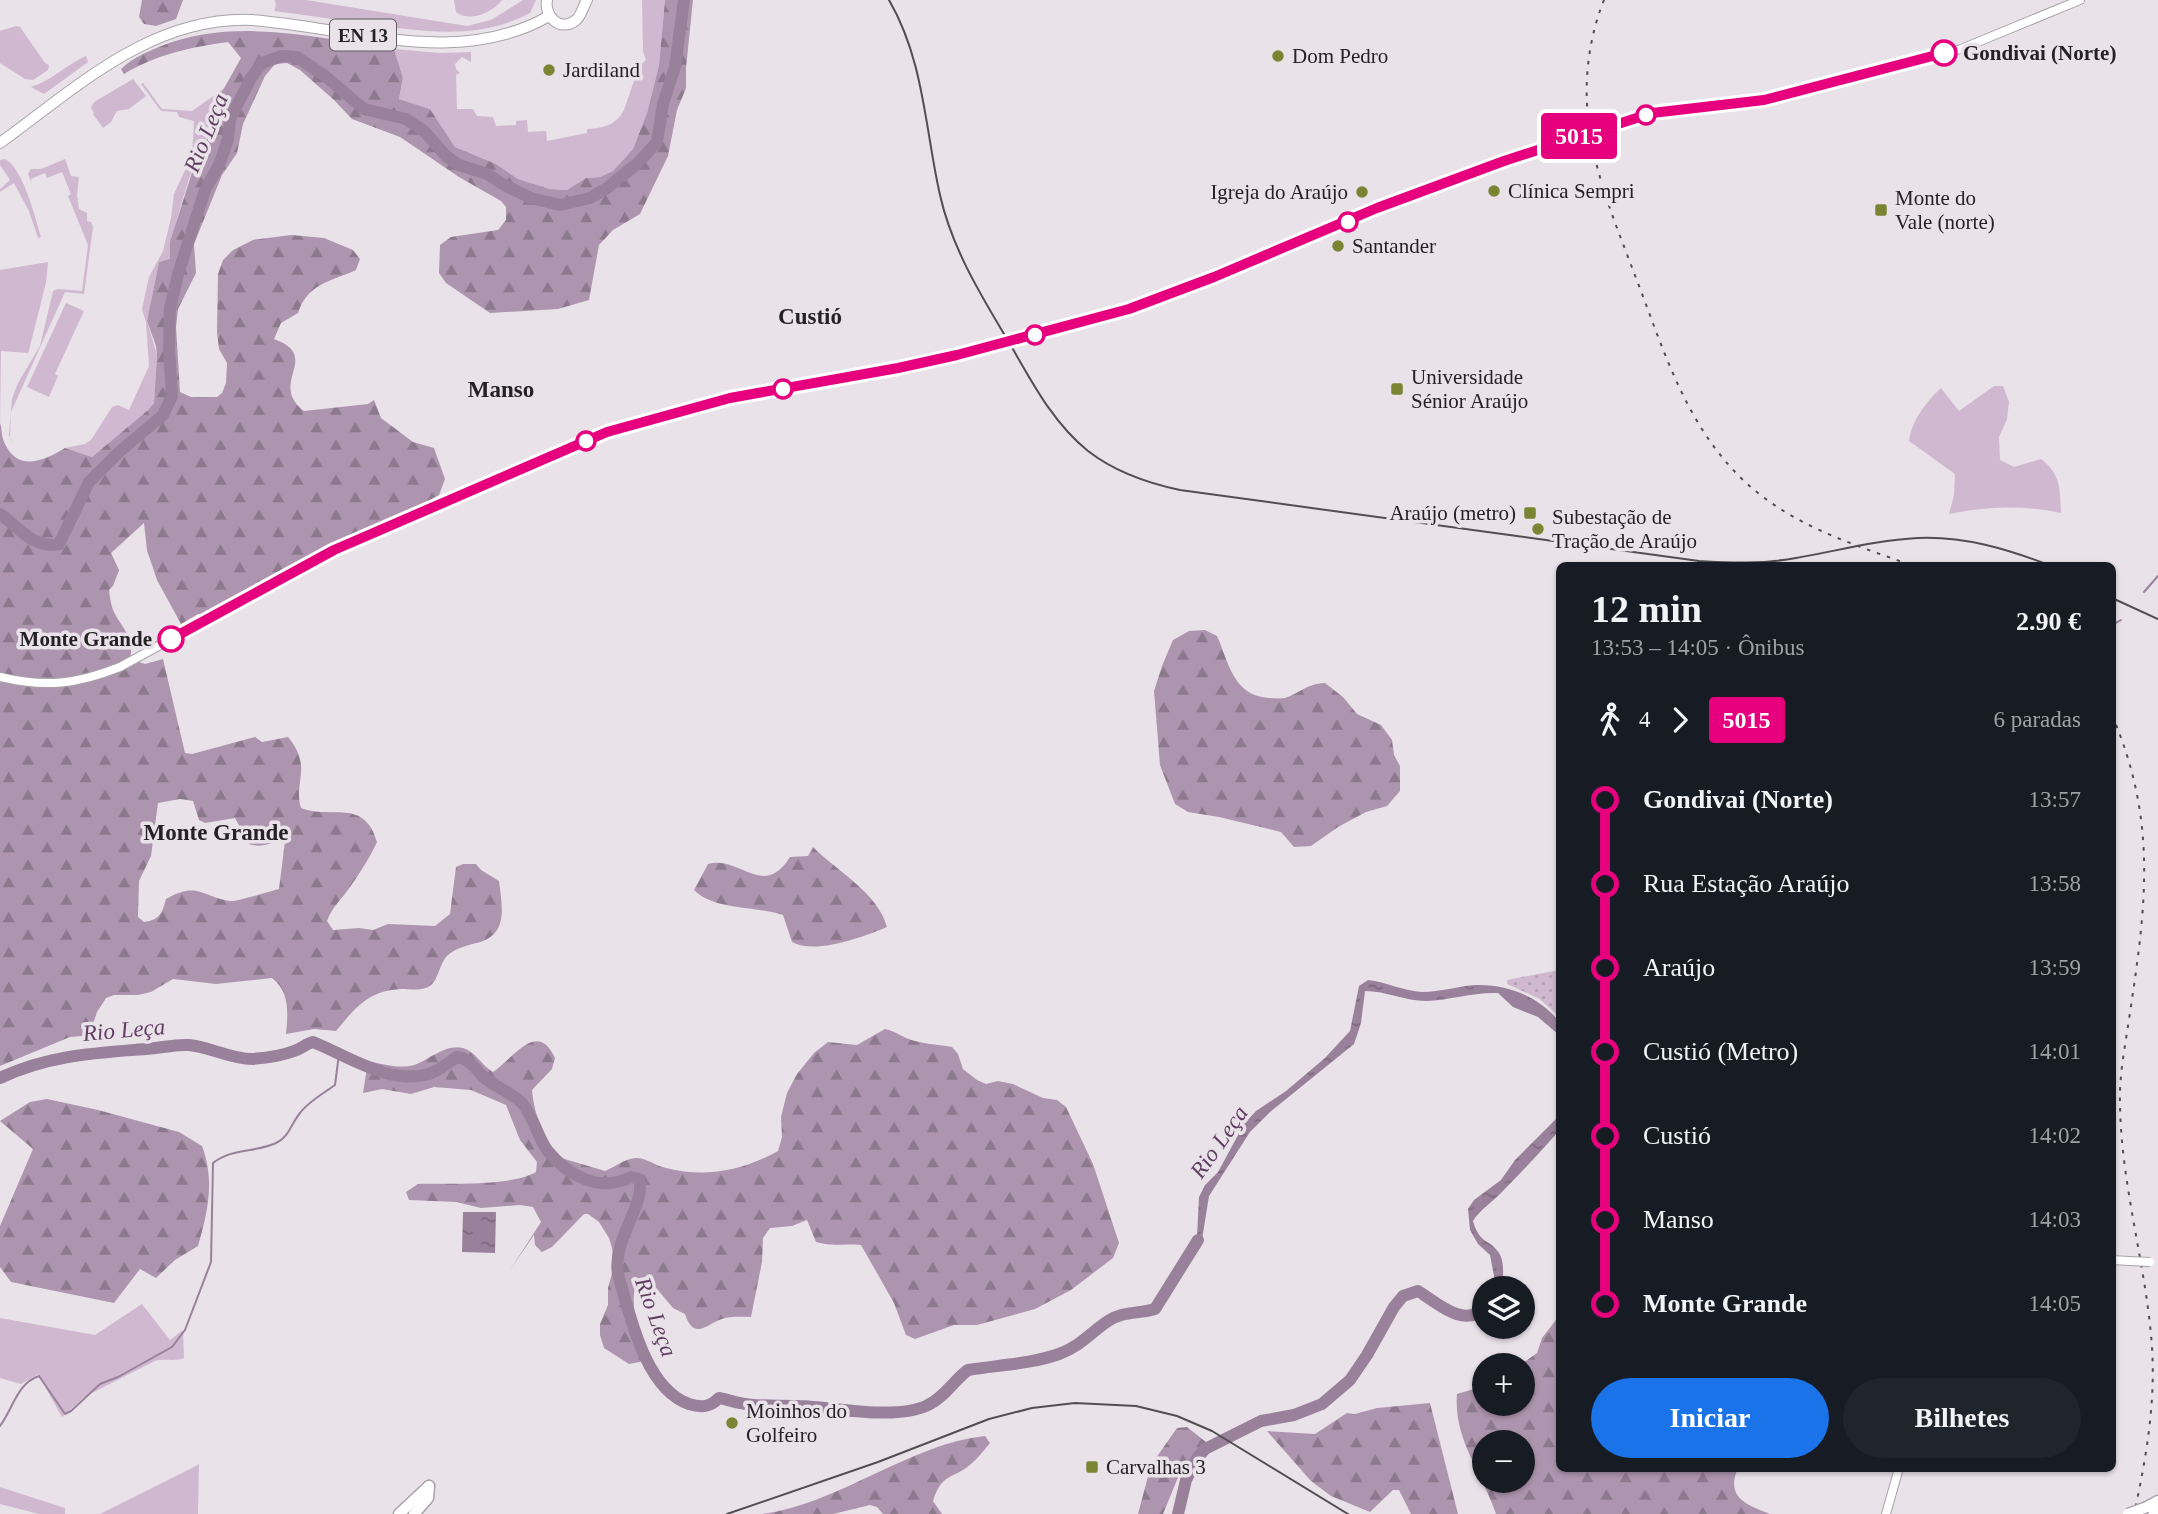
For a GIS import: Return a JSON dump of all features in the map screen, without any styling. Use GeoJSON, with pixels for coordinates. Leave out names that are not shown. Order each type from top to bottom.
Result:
{"type":"FeatureCollection","features":[{"type":"Feature","properties":{"kind":"highway"},"geometry":{"type":"LineString","coordinates":[[400,1513],[429,1486],[428,1498],[416,1512]]}},
{"type":"Feature","properties":{"kind":"highway"},"geometry":{"type":"LineString","coordinates":[[2128,1514],[2152,1511],[2158,1501]]}},
{"type":"Feature","properties":{"kind":"main road"},"geometry":{"type":"LineString","coordinates":[[547,0],[548,16]]}},
{"type":"Feature","properties":{"kind":"main road"},"geometry":{"type":"LineString","coordinates":[[0,677],[64,684],[108,672],[334,550],[607,432],[730,398],[898,368],[1129,309],[1214,277],[1377,208],[1597,130],[1652,113],[1764,100],[1961,49],[2080,0]]}},
{"type":"Feature","properties":{"kind":"main road","name":"EN 13"},"geometry":{"type":"LineString","coordinates":[[0,143],[125,53],[159,36],[194,25],[252,20],[417,42],[449,43],[497,36],[548,16],[557,23],[568,24],[578,18],[583,3]]}},
{"type":"Feature","properties":{"kind":"main road"},"geometry":{"type":"LineString","coordinates":[[2116,1260],[2154,1262]]}},
{"type":"Feature","properties":{"kind":"main road"},"geometry":{"type":"LineString","coordinates":[[1886,1514],[1898,1472]]}},
{"type":"Feature","properties":{"kind":"shaded area"},"geometry":{"type":"Polygon","coordinates":[[[275,0],[306,0],[467,26],[491,20],[523,0],[536,0],[530,13],[510,22],[490,28],[449,32],[274,11],[275,0]]]}},
{"type":"Feature","properties":{"kind":"shaded area"},"geometry":{"type":"Polygon","coordinates":[[[454,0],[502,0],[481,15],[468,16],[456,12],[454,0]]]}},
{"type":"Feature","properties":{"kind":"shaded area"},"geometry":{"type":"Polygon","coordinates":[[[642,0],[665,0],[659,65],[647,113],[633,149],[613,171],[600,177],[586,178],[568,190],[550,189],[518,179],[496,164],[455,147],[430,109],[399,99],[403,78],[394,49],[440,53],[471,52],[471,62],[462,57],[455,64],[460,73],[456,75],[457,109],[473,109],[477,116],[493,117],[496,126],[516,125],[516,121],[527,120],[528,132],[546,131],[547,141],[587,133],[587,129],[609,125],[624,110],[639,66],[646,60],[643,51],[642,0]]]}},
{"type":"Feature","properties":{"kind":"shaded area"},"geometry":{"type":"Polygon","coordinates":[[[20,27],[49,65],[48,70],[33,80],[25,79],[0,63],[0,31],[20,27]]]}},
{"type":"Feature","properties":{"kind":"shaded area"},"geometry":{"type":"Polygon","coordinates":[[[86,56],[88,62],[44,94],[31,87],[45,81],[86,56]]]}},
{"type":"Feature","properties":{"kind":"shaded area"},"geometry":{"type":"Polygon","coordinates":[[[133,79],[146,96],[129,109],[117,111],[111,122],[103,128],[93,114],[91,108],[94,102],[133,79]]]}},
{"type":"Feature","properties":{"kind":"shaded area"},"geometry":{"type":"Polygon","coordinates":[[[143,83],[162,109],[192,111],[226,87],[220,98],[216,122],[201,146],[190,175],[177,220],[170,260],[159,262],[147,321],[157,355],[154,403],[92,457],[65,448],[91,440],[112,407],[118,405],[129,410],[149,366],[146,322],[142,309],[149,277],[163,251],[174,194],[192,155],[194,121],[179,117],[177,112],[161,111],[141,84],[143,83]]]}},
{"type":"Feature","properties":{"kind":"shaded area"},"geometry":{"type":"Polygon","coordinates":[[[5,159],[23,182],[41,237],[38,238],[29,211],[14,183],[0,192],[10,180],[0,165],[0,160],[5,159]]]}},
{"type":"Feature","properties":{"kind":"shaded area"},"geometry":{"type":"Polygon","coordinates":[[[65,159],[71,176],[79,177],[79,209],[87,213],[87,221],[91,222],[93,227],[84,294],[65,292],[11,412],[10,437],[9,435],[12,399],[18,383],[40,346],[53,291],[82,291],[88,245],[68,196],[71,194],[62,172],[47,178],[45,173],[31,179],[32,184],[28,174],[31,169],[41,169],[65,159]]]}},
{"type":"Feature","properties":{"kind":"shaded area"},"geometry":{"type":"Polygon","coordinates":[[[48,262],[46,283],[28,353],[1,351],[0,423],[0,270],[48,262]]]}},
{"type":"Feature","properties":{"kind":"shaded area"},"geometry":{"type":"Polygon","coordinates":[[[66,303],[84,311],[55,374],[58,376],[49,397],[27,387],[66,303]]]}},
{"type":"Feature","properties":{"kind":"shaded area"},"geometry":{"type":"Polygon","coordinates":[[[1994,386],[2003,386],[2009,402],[2007,419],[1999,437],[2000,460],[2014,467],[2041,459],[2048,465],[2058,483],[2061,513],[2005,508],[1949,514],[1954,495],[1955,474],[1909,441],[1921,412],[1941,388],[1959,411],[1994,386]]]}},
{"type":"Feature","properties":{"kind":"shaded area"},"geometry":{"type":"Polygon","coordinates":[[[1556,971],[1556,1014],[1540,999],[1507,984],[1507,980],[1556,971]]]}},
{"type":"Feature","properties":{"kind":"shaded area"},"geometry":{"type":"Polygon","coordinates":[[[142,1304],[170,1340],[183,1330],[184,1358],[155,1361],[84,1397],[62,1417],[38,1374],[21,1384],[0,1378],[0,1318],[95,1335],[142,1304]]]}},
{"type":"Feature","properties":{"kind":"shaded area"},"geometry":{"type":"Polygon","coordinates":[[[199,1464],[198,1514],[100,1514],[194,1467],[199,1464]]]}},
{"type":"Feature","properties":{"kind":"shaded area"},"geometry":{"type":"Polygon","coordinates":[[[0,1487],[65,1508],[65,1514],[39,1514],[0,1504],[0,1487]]]}},
{"type":"Feature","properties":{"kind":"green space"},"geometry":{"type":"Polygon","coordinates":[[[142,0],[183,0],[176,19],[156,26],[144,24],[139,17],[142,0]]]}},
{"type":"Feature","properties":{"kind":"green space"},"geometry":{"type":"Polygon","coordinates":[[[665,0],[693,0],[686,88],[677,110],[668,156],[640,214],[613,230],[599,245],[589,300],[558,309],[490,313],[446,283],[439,273],[440,245],[451,237],[498,230],[506,220],[506,207],[501,201],[459,177],[400,137],[352,119],[300,70],[287,63],[275,64],[265,76],[243,124],[237,153],[222,175],[194,244],[196,273],[178,309],[176,327],[180,392],[191,397],[217,397],[226,383],[227,363],[219,349],[217,332],[218,274],[223,260],[233,250],[253,240],[291,235],[324,238],[353,250],[360,259],[356,270],[314,289],[302,303],[298,313],[281,323],[274,339],[288,346],[294,354],[291,390],[294,401],[304,411],[368,404],[374,400],[381,418],[413,442],[434,448],[445,479],[439,495],[419,506],[290,567],[209,614],[198,614],[181,624],[157,580],[147,550],[144,523],[111,553],[119,570],[109,590],[114,612],[131,645],[130,659],[145,664],[163,659],[185,753],[192,754],[255,737],[262,742],[288,737],[301,766],[301,808],[355,815],[364,819],[371,828],[377,842],[361,871],[329,916],[327,921],[333,930],[373,930],[388,924],[435,926],[450,914],[456,867],[463,864],[476,864],[499,881],[502,910],[499,927],[487,939],[461,948],[444,959],[434,982],[428,987],[390,990],[371,997],[336,1031],[314,1029],[286,1034],[285,996],[272,978],[216,984],[173,979],[151,992],[106,998],[92,1027],[94,1035],[70,1037],[0,1066],[0,423],[5,444],[17,459],[41,460],[65,448],[92,457],[154,403],[157,355],[147,321],[159,262],[170,259],[170,242],[200,147],[211,134],[218,119],[218,99],[241,58],[228,42],[174,53],[124,74],[121,69],[139,56],[159,47],[216,33],[275,32],[394,49],[403,78],[399,99],[430,109],[455,147],[496,164],[518,179],[550,189],[567,190],[586,178],[600,177],[613,171],[633,149],[647,113],[659,65],[665,0]],[[180,799],[158,803],[151,856],[139,881],[138,917],[144,922],[154,920],[160,915],[166,899],[185,891],[199,891],[230,901],[279,889],[285,841],[258,846],[249,844],[235,818],[205,823],[199,820],[193,801],[180,799]]]}},
{"type":"Feature","properties":{"kind":"green space"},"geometry":{"type":"Polygon","coordinates":[[[1205,630],[1217,636],[1234,676],[1247,691],[1256,696],[1283,698],[1313,685],[1325,683],[1343,697],[1357,714],[1381,725],[1392,740],[1394,755],[1400,766],[1400,791],[1387,806],[1366,812],[1311,846],[1294,847],[1281,832],[1188,812],[1175,804],[1160,765],[1154,691],[1173,640],[1189,631],[1205,630]]]}},
{"type":"Feature","properties":{"kind":"green space"},"geometry":{"type":"Polygon","coordinates":[[[813,847],[866,893],[887,927],[826,946],[801,945],[792,942],[783,915],[712,901],[694,890],[708,864],[720,863],[761,876],[770,875],[780,869],[790,857],[808,856],[813,847]]]}},
{"type":"Feature","properties":{"kind":"green space"},"geometry":{"type":"Polygon","coordinates":[[[885,1029],[917,1042],[952,1047],[958,1054],[963,1069],[986,1084],[998,1081],[1013,1084],[1043,1098],[1057,1100],[1066,1107],[1093,1164],[1119,1243],[1113,1258],[1071,1290],[1035,1309],[977,1325],[954,1325],[915,1339],[906,1335],[894,1303],[861,1245],[816,1242],[807,1220],[792,1226],[770,1228],[763,1238],[762,1262],[751,1317],[725,1318],[697,1329],[685,1314],[673,1308],[647,1277],[636,1281],[635,1313],[650,1360],[629,1364],[604,1348],[600,1335],[600,1324],[608,1305],[608,1288],[614,1266],[609,1238],[599,1222],[584,1214],[552,1247],[542,1252],[535,1245],[534,1235],[510,1270],[541,1222],[533,1207],[520,1205],[481,1208],[456,1202],[409,1200],[406,1192],[418,1184],[495,1182],[525,1177],[536,1172],[537,1162],[520,1140],[506,1105],[471,1090],[434,1087],[411,1094],[382,1089],[363,1093],[368,1061],[392,1066],[411,1066],[457,1047],[471,1052],[493,1072],[525,1045],[541,1042],[555,1058],[552,1069],[532,1090],[533,1099],[544,1134],[558,1157],[605,1171],[635,1158],[681,1171],[723,1171],[751,1164],[778,1151],[782,1137],[781,1117],[787,1093],[797,1074],[814,1053],[828,1042],[857,1045],[885,1029]]]}},
{"type":"Feature","properties":{"kind":"green space"},"geometry":{"type":"Polygon","coordinates":[[[47,1099],[179,1132],[202,1146],[208,1171],[209,1196],[198,1246],[175,1260],[156,1278],[140,1269],[114,1303],[11,1282],[0,1267],[0,1226],[33,1149],[0,1121],[30,1102],[47,1099]]]}},
{"type":"Feature","properties":{"kind":"green space"},"geometry":{"type":"Polygon","coordinates":[[[1556,1320],[1556,1472],[1737,1472],[1734,1487],[1740,1499],[1770,1514],[1496,1514],[1487,1493],[1535,1493],[1535,1430],[1472,1430],[1472,1460],[1460,1426],[1457,1394],[1472,1390],[1472,1416],[1535,1416],[1535,1354],[1542,1338],[1556,1320]]]}},
{"type":"Feature","properties":{"kind":"green space"},"geometry":{"type":"Polygon","coordinates":[[[1430,1403],[1458,1514],[1411,1514],[1399,1490],[1393,1490],[1370,1512],[1331,1496],[1311,1481],[1267,1431],[1315,1434],[1347,1413],[1430,1403]]]}},
{"type":"Feature","properties":{"kind":"green space"},"geometry":{"type":"Polygon","coordinates":[[[1187,1427],[1206,1442],[1179,1475],[1163,1514],[1138,1514],[1151,1465],[1177,1428],[1187,1427]]]}},
{"type":"Feature","properties":{"kind":"green space"},"geometry":{"type":"Polygon","coordinates":[[[985,1436],[990,1443],[974,1462],[944,1481],[936,1492],[933,1501],[942,1514],[883,1514],[877,1507],[870,1505],[833,1514],[762,1514],[818,1499],[929,1450],[985,1436]]]}},
{"type":"Feature","properties":{"kind":"water"},"geometry":{"type":"Polygon","coordinates":[[[1368,980],[1422,992],[1476,985],[1500,987],[1522,994],[1542,1005],[1556,1018],[1556,1032],[1538,1017],[1513,1007],[1498,993],[1426,1001],[1365,991],[1361,1023],[1354,1044],[1270,1112],[1250,1132],[1209,1196],[1201,1246],[1193,1258],[1188,1252],[1197,1237],[1199,1197],[1205,1185],[1218,1172],[1244,1124],[1256,1111],[1286,1091],[1325,1058],[1350,1031],[1359,986],[1368,980]]]}},
{"type":"Feature","properties":{"kind":"water"},"geometry":{"type":"Polygon","coordinates":[[[1556,1119],[1556,1134],[1473,1221],[1482,1238],[1499,1253],[1503,1276],[1494,1276],[1490,1255],[1478,1244],[1470,1230],[1468,1209],[1474,1200],[1501,1180],[1515,1160],[1556,1119]]]}},
{"type":"Feature","properties":{"kind":"water"},"geometry":{"type":"Polygon","coordinates":[[[463,1212],[496,1212],[495,1253],[462,1252],[463,1212]]]}},
{"type":"Feature","properties":{"kind":"waterway","name":"Rio Leça"},"geometry":{"type":"LineString","coordinates":[[0,514],[34,541],[59,544],[89,482],[163,415],[172,396],[170,308],[179,271],[205,190],[219,165],[228,139],[230,119],[251,78],[262,63],[282,56],[297,57],[325,76],[364,109],[406,119],[424,131],[446,156],[459,165],[487,174],[531,198],[560,205],[590,198],[607,188],[638,163],[657,142],[663,104],[675,67],[684,0]]}},
{"type":"Feature","properties":{"kind":"waterway"},"geometry":{"type":"LineString","coordinates":[[2144,592],[2158,576]]}},
{"type":"Feature","properties":{"kind":"waterway"},"geometry":{"type":"LineString","coordinates":[[2116,623],[2121,620]]}},
{"type":"Feature","properties":{"kind":"waterway","name":"Rio Leça"},"geometry":{"type":"LineString","coordinates":[[0,1078],[36,1064],[72,1056],[184,1045],[252,1059],[284,1054],[313,1042],[369,1067],[399,1076],[429,1074],[457,1057],[467,1060],[486,1079],[522,1103],[547,1150],[575,1174],[585,1179],[608,1183],[631,1177],[639,1179],[638,1199],[620,1248],[618,1274],[634,1329],[650,1367],[674,1396],[698,1406],[709,1405],[719,1398],[754,1405],[865,1412],[915,1410],[934,1402],[968,1370],[1026,1362],[1059,1354],[1114,1318],[1155,1309],[1198,1240]]}},
{"type":"Feature","properties":{"kind":"waterway"},"geometry":{"type":"LineString","coordinates":[[0,1426],[20,1390],[32,1379],[39,1376],[65,1414],[100,1384],[172,1347],[185,1330],[211,1262],[213,1163],[228,1155],[276,1143],[287,1134],[303,1109],[335,1085],[339,1054]]}},
{"type":"Feature","properties":{"kind":"waterway","name":"Rio Leça"},"geometry":{"type":"LineString","coordinates":[[1178,1514],[1186,1480],[1205,1449],[1261,1421],[1294,1415],[1322,1404],[1350,1380],[1403,1296],[1418,1291],[1450,1312],[1472,1315]]}},
{"type":"Feature","properties":{"kind":"tram line"},"geometry":{"type":"LineString","coordinates":[[889,0],[910,46],[940,195],[960,253],[1044,401],[1064,428],[1098,458],[1120,471],[1180,490],[1717,562]]}},
{"type":"Feature","properties":{"kind":"tram line"},"geometry":{"type":"LineString","coordinates":[[1754,562],[1796,558],[1918,538],[1952,539],[1985,545],[2040,562]]}},
{"type":"Feature","properties":{"kind":"tram line"},"geometry":{"type":"LineString","coordinates":[[2116,600],[2158,619]]}},
{"type":"Feature","properties":{"kind":"tram line"},"geometry":{"type":"LineString","coordinates":[[727,1514],[878,1462],[989,1419],[1032,1408],[1075,1403],[1136,1406],[1177,1416],[1212,1431],[1348,1514]]}},
{"type":"Feature","properties":{"kind":"railway"},"geometry":{"type":"LineString","coordinates":[[1604,0],[1592,38],[1587,78],[1587,104],[1593,149],[1620,236],[1666,357],[1689,407],[1719,454],[1756,492],[1819,530],[1903,562]]}},
{"type":"Feature","properties":{"kind":"railway"},"geometry":{"type":"LineString","coordinates":[[2116,725],[2127,754],[2136,792],[2144,865],[2140,939],[2120,1093],[2124,1162],[2148,1306],[2153,1357],[2150,1425],[2134,1514]]}},
{"type":"Feature","properties":{"kind":"bus line","name":"5015"},"geometry":{"type":"LineString","coordinates":[[171,639],[334,550],[607,432],[730,398],[957,355],[1129,309],[1214,277],[1377,208],[1421,194],[1504,161],[1652,113],[1764,100],[1944,53]]}},
{"type":"Feature","properties":{"kind":"place","name":"Gondivai (Norte)"},"geometry":{"type":"Point","coordinates":[1944,53]}},
{"type":"Feature","properties":{"kind":"place","name":"Dom Pedro"},"geometry":{"type":"Point","coordinates":[1278,56]}},
{"type":"Feature","properties":{"kind":"place","name":"Jardiland"},"geometry":{"type":"Point","coordinates":[549,70]}},
{"type":"Feature","properties":{"kind":"place","name":"Clínica Sempri"},"geometry":{"type":"Point","coordinates":[1494,191]}},
{"type":"Feature","properties":{"kind":"place","name":"Igreja do Araújo"},"geometry":{"type":"Point","coordinates":[1362,192]}},
{"type":"Feature","properties":{"kind":"place","name":"Monte do Vale (norte)"},"geometry":{"type":"Point","coordinates":[1881,210]}},
{"type":"Feature","properties":{"kind":"place","name":"Santander"},"geometry":{"type":"Point","coordinates":[1338,246]}},
{"type":"Feature","properties":{"kind":"place","name":"Universidade Sénior Araújo"},"geometry":{"type":"Point","coordinates":[1397,389]}},
{"type":"Feature","properties":{"kind":"place","name":"Araújo (metro)"},"geometry":{"type":"Point","coordinates":[1530,513]}},
{"type":"Feature","properties":{"kind":"place","name":"Subestação de Tração de Araújo"},"geometry":{"type":"Point","coordinates":[1538,529]}},
{"type":"Feature","properties":{"kind":"place","name":"Monte Grande"},"geometry":{"type":"Point","coordinates":[171,639]}},
{"type":"Feature","properties":{"kind":"place","name":"Moinhos do Golfeiro"},"geometry":{"type":"Point","coordinates":[732,1423]}},
{"type":"Feature","properties":{"kind":"place","name":"Carvalhas 3"},"geometry":{"type":"Point","coordinates":[1092,1467]}},
{"type":"Feature","properties":{"kind":"district","name":"Custió"},"geometry":{"type":"Point","coordinates":[810,316]}},
{"type":"Feature","properties":{"kind":"district","name":"Manso"},"geometry":{"type":"Point","coordinates":[501,389]}},
{"type":"Feature","properties":{"kind":"district","name":"Monte Grande"},"geometry":{"type":"Point","coordinates":[216,832]}}]}
